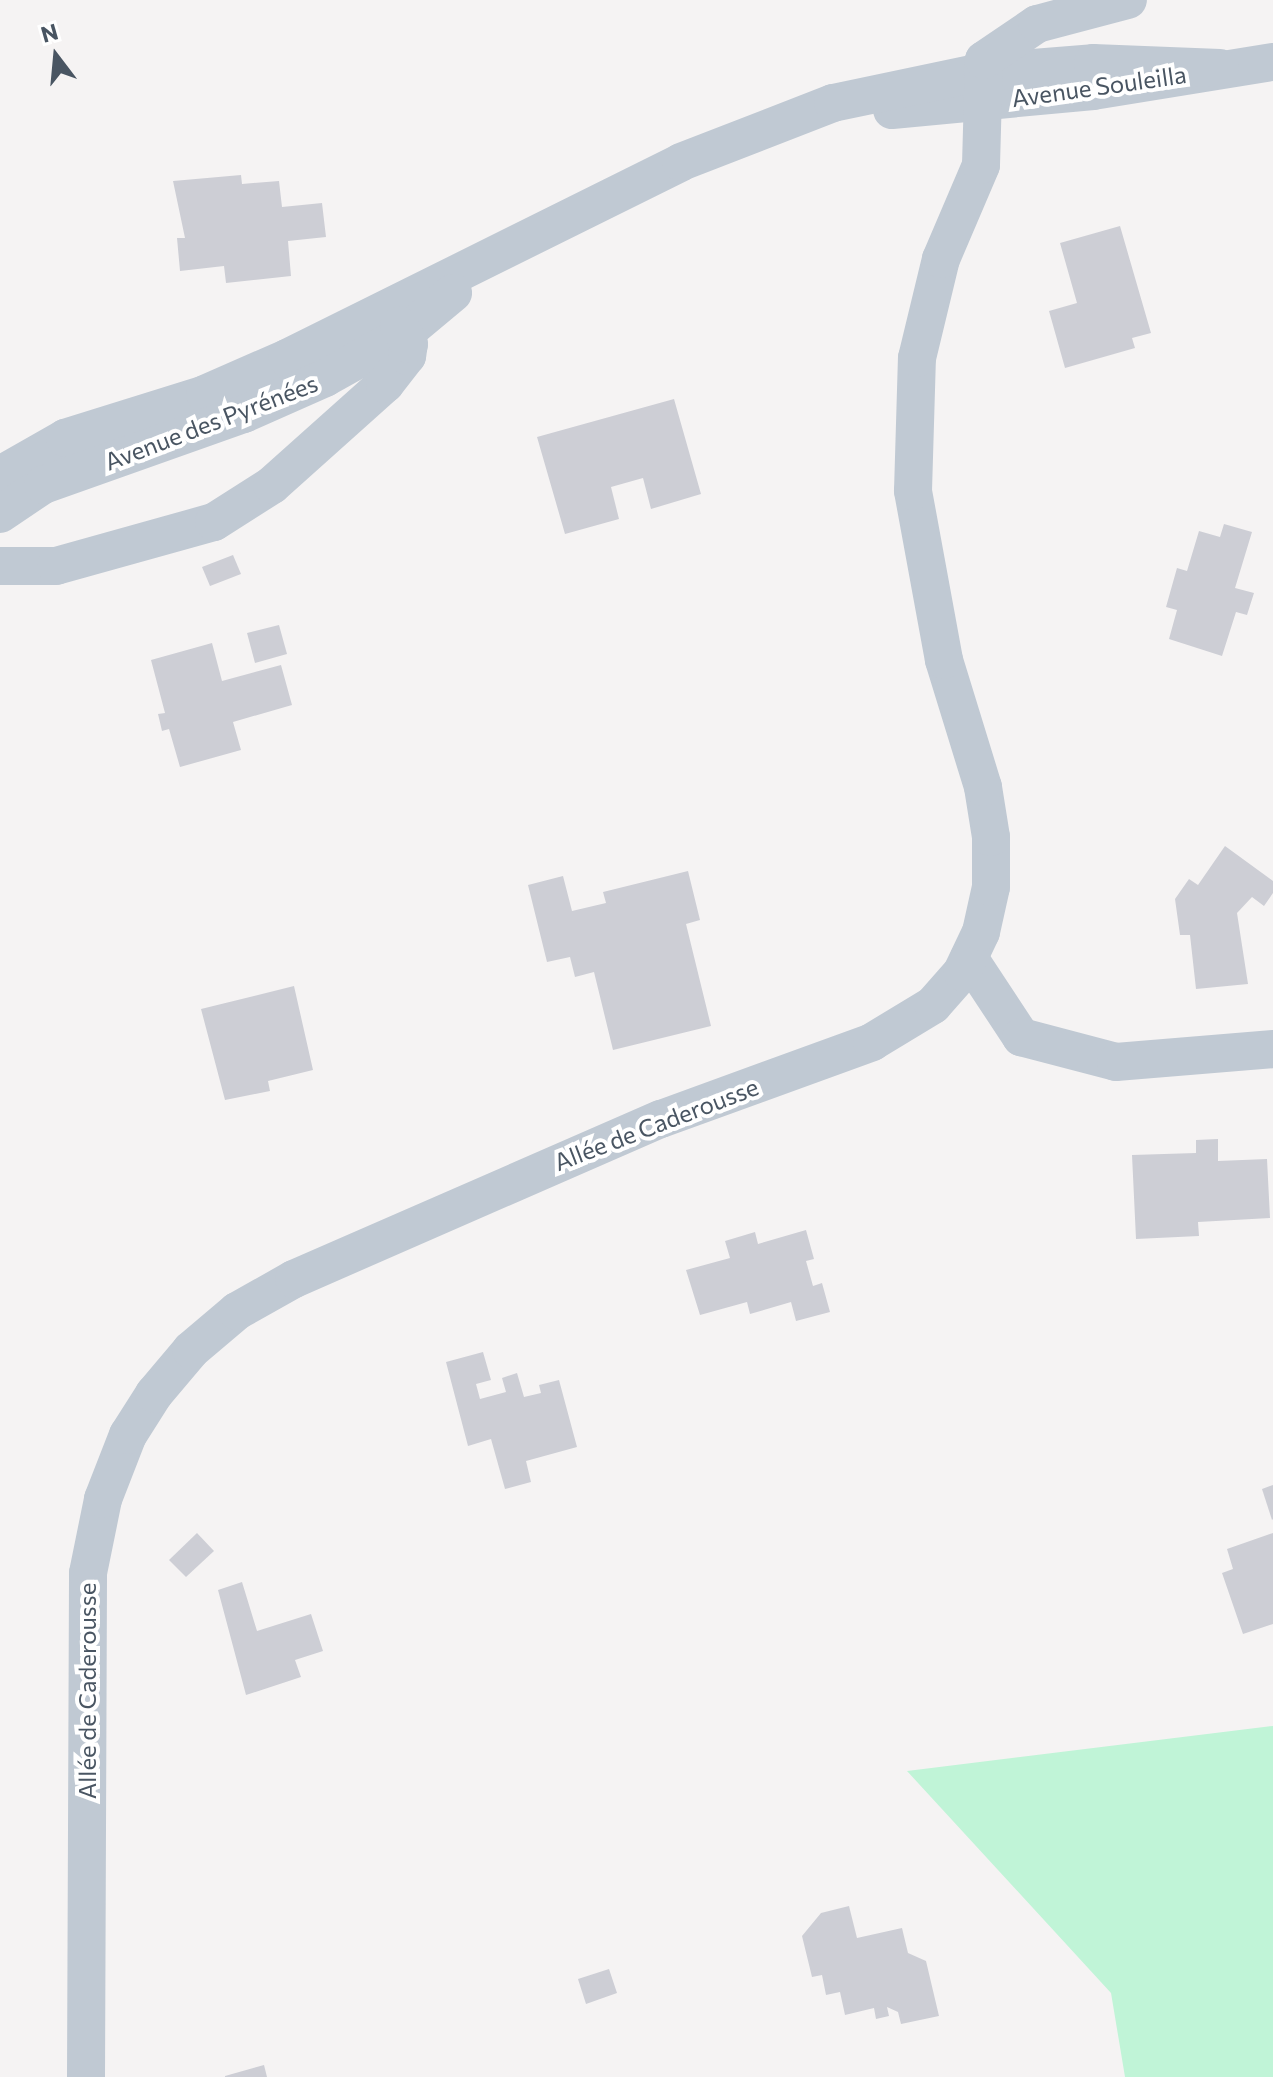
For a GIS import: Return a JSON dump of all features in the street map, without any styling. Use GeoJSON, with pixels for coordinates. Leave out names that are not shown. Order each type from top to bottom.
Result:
{"type":"FeatureCollection","features":[{"type":"Feature","properties":{"kind":"street"},"geometry":{"type":"LineString","coordinates":[[980,88],[984,60],[1037,24],[1128,0]]}},
{"type":"Feature","properties":{"kind":"street","name":"Avenue Souleilla"},"geometry":{"type":"LineString","coordinates":[[980,88],[1093,91],[1220,68],[1273,62]]}},
{"type":"Feature","properties":{"kind":"street","name":"Avenue des Pyrénées"},"geometry":{"type":"LineString","coordinates":[[0,514],[43,485],[244,414],[325,378],[398,321],[492,260],[681,162],[763,129],[980,88]]}},
{"type":"Feature","properties":{"kind":"street","name":"Allée de Caderousse"},"geometry":{"type":"LineString","coordinates":[[86,2077],[88,1573],[103,1499],[128,1435],[154,1394],[191,1350],[237,1311],[294,1279],[633,1131],[872,1042],[933,1005],[969,958],[991,887],[991,837],[983,787],[944,660],[926,569],[913,491],[912,417],[928,300],[981,165],[980,88]]}},
{"type":"Feature","properties":{"kind":"street"},"geometry":{"type":"LineString","coordinates":[[0,566],[56,566],[214,522],[272,485],[385,384],[407,356],[398,321]]}},
{"type":"Feature","properties":{"kind":"street","name":"Avenue des Pyrénées"},"geometry":{"type":"LineString","coordinates":[[5,468],[65,438],[205,394],[398,321]]}},
{"type":"Feature","properties":{"kind":"street"},"geometry":{"type":"LineString","coordinates":[[969,958],[1021,1037],[1116,1062],[1273,1049]]}},
{"type":"Feature","properties":{"kind":"green space"},"geometry":{"type":"Polygon","coordinates":[[[1273,1726],[1273,2077],[1125,2077],[1111,1993],[907,1771],[1273,1726]]]}},
{"type":"Feature","properties":{"kind":"building"},"geometry":{"type":"Polygon","coordinates":[[[241,175],[242,184],[279,181],[282,207],[322,203],[326,237],[288,241],[291,276],[226,283],[224,266],[180,271],[177,238],[185,238],[173,181],[241,175]]]}},
{"type":"Feature","properties":{"kind":"building"},"geometry":{"type":"Polygon","coordinates":[[[1120,226],[1151,333],[1132,338],[1135,348],[1065,368],[1049,311],[1077,303],[1060,243],[1120,226]]]}},
{"type":"Feature","properties":{"kind":"building"},"geometry":{"type":"Polygon","coordinates":[[[674,399],[701,494],[651,509],[643,478],[611,487],[619,519],[565,534],[537,437],[674,399]]]}},
{"type":"Feature","properties":{"kind":"building"},"geometry":{"type":"Polygon","coordinates":[[[1224,524],[1252,532],[1235,588],[1254,593],[1247,615],[1236,612],[1222,656],[1169,639],[1177,610],[1166,607],[1177,568],[1187,571],[1199,531],[1220,537],[1224,524]]]}},
{"type":"Feature","properties":{"kind":"building"},"geometry":{"type":"Polygon","coordinates":[[[233,555],[241,574],[210,586],[202,567],[233,555]]]}},
{"type":"Feature","properties":{"kind":"building"},"geometry":{"type":"Polygon","coordinates":[[[279,625],[287,654],[255,663],[247,633],[279,625]]]}},
{"type":"Feature","properties":{"kind":"building"},"geometry":{"type":"Polygon","coordinates":[[[212,643],[222,681],[281,665],[292,705],[233,722],[241,750],[180,767],[169,729],[162,731],[158,714],[165,713],[151,660],[212,643]]]}},
{"type":"Feature","properties":{"kind":"building"},"geometry":{"type":"Polygon","coordinates":[[[1225,846],[1273,881],[1273,893],[1264,906],[1252,897],[1237,913],[1248,984],[1196,989],[1190,935],[1180,935],[1175,899],[1189,879],[1198,885],[1225,846]]]}},
{"type":"Feature","properties":{"kind":"building"},"geometry":{"type":"Polygon","coordinates":[[[688,871],[700,920],[686,924],[711,1026],[613,1050],[594,972],[575,977],[570,957],[547,962],[528,885],[563,876],[572,911],[606,903],[603,892],[688,871]]]}},
{"type":"Feature","properties":{"kind":"building"},"geometry":{"type":"Polygon","coordinates":[[[294,986],[313,1070],[268,1081],[270,1091],[225,1100],[201,1009],[294,986]]]}},
{"type":"Feature","properties":{"kind":"building"},"geometry":{"type":"Polygon","coordinates":[[[1218,1139],[1218,1161],[1267,1159],[1270,1218],[1198,1222],[1199,1236],[1136,1239],[1132,1155],[1196,1153],[1196,1140],[1218,1139]]]}},
{"type":"Feature","properties":{"kind":"building"},"geometry":{"type":"Polygon","coordinates":[[[806,1230],[814,1259],[806,1261],[813,1286],[822,1283],[830,1312],[796,1321],[791,1302],[750,1314],[747,1302],[700,1315],[686,1270],[730,1258],[725,1241],[755,1232],[758,1244],[806,1230]]]}},
{"type":"Feature","properties":{"kind":"building"},"geometry":{"type":"Polygon","coordinates":[[[483,1352],[491,1380],[476,1384],[480,1399],[506,1392],[502,1378],[517,1373],[524,1397],[541,1393],[539,1385],[559,1380],[577,1447],[526,1461],[531,1482],[505,1489],[491,1439],[468,1446],[446,1362],[483,1352]]]}},
{"type":"Feature","properties":{"kind":"building"},"geometry":{"type":"Polygon","coordinates":[[[1273,1485],[1273,1519],[1272,1520],[1262,1489],[1273,1485]]]}},
{"type":"Feature","properties":{"kind":"building"},"geometry":{"type":"Polygon","coordinates":[[[197,1533],[214,1551],[186,1577],[169,1560],[197,1533]]]}},
{"type":"Feature","properties":{"kind":"building"},"geometry":{"type":"Polygon","coordinates":[[[1273,1533],[1273,1624],[1243,1634],[1222,1573],[1233,1569],[1227,1549],[1273,1533]]]}},
{"type":"Feature","properties":{"kind":"building"},"geometry":{"type":"Polygon","coordinates":[[[242,1582],[257,1631],[311,1614],[323,1651],[295,1660],[301,1677],[246,1695],[218,1590],[242,1582]]]}},
{"type":"Feature","properties":{"kind":"building"},"geometry":{"type":"Polygon","coordinates":[[[849,1906],[857,1938],[902,1928],[908,1953],[926,1961],[939,2016],[901,2024],[898,2012],[887,2007],[889,2016],[876,2019],[874,2008],[845,2015],[840,1992],[826,1995],[822,1975],[812,1977],[802,1936],[821,1913],[849,1906]]]}},
{"type":"Feature","properties":{"kind":"building"},"geometry":{"type":"Polygon","coordinates":[[[609,1969],[617,1993],[586,2004],[578,1979],[609,1969]]]}},
{"type":"Feature","properties":{"kind":"building"},"geometry":{"type":"Polygon","coordinates":[[[264,2065],[267,2077],[225,2077],[225,2076],[264,2065]]]}}]}
